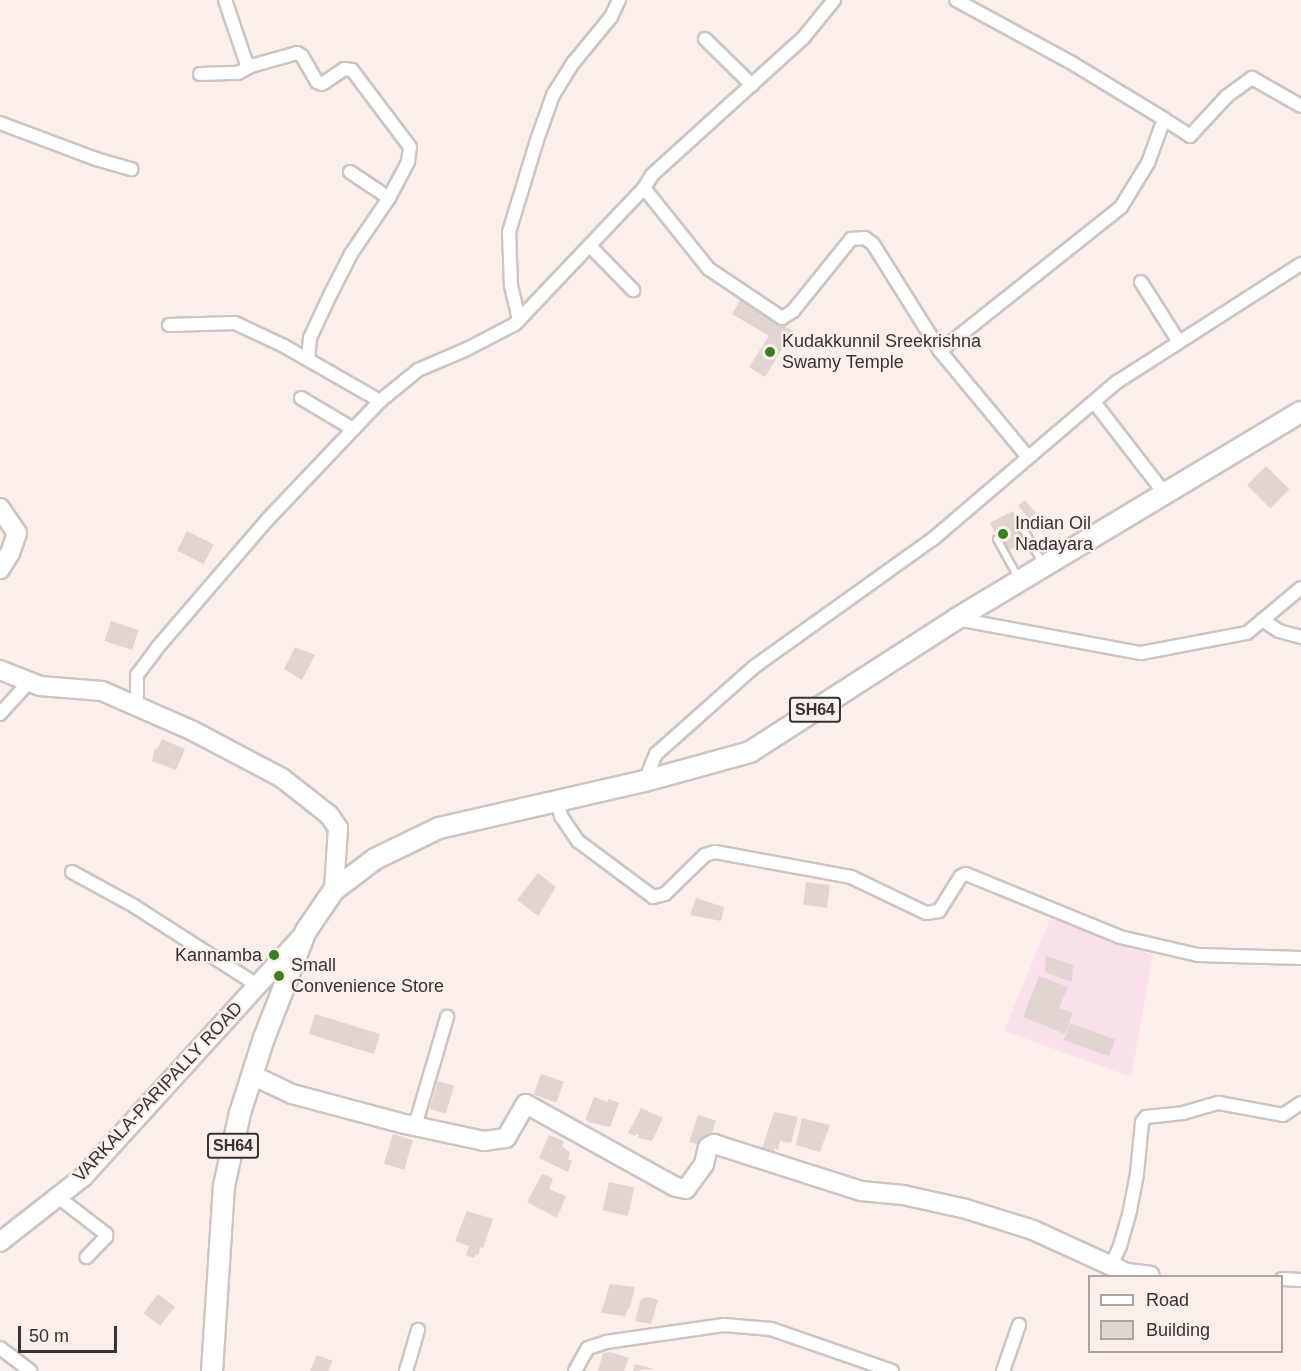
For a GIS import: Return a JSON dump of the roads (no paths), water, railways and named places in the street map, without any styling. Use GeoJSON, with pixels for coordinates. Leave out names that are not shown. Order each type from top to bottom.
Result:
{"type":"FeatureCollection","features":[{"type":"Feature","properties":{"kind":"main road","name":"SH64"},"geometry":{"type":"LineString","coordinates":[[212,1371],[224,1186],[240,1113],[264,1038],[306,931],[334,890],[375,859],[439,828],[645,781],[750,752],[956,619],[1301,412]]}},
{"type":"Feature","properties":{"kind":"main road"},"geometry":{"type":"LineString","coordinates":[[0,508],[17,533],[10,553],[0,569]]}},
{"type":"Feature","properties":{"kind":"main road"},"geometry":{"type":"LineString","coordinates":[[0,670],[40,686],[102,691],[239,753],[282,778],[329,815],[338,828],[334,890]]}},
{"type":"Feature","properties":{"kind":"main road","name":"VARKALA-PARIPALLY ROAD"},"geometry":{"type":"LineString","coordinates":[[0,1242],[82,1177],[306,931]]}},
{"type":"Feature","properties":{"kind":"main road"},"geometry":{"type":"LineString","coordinates":[[252,1075],[292,1094],[462,1138],[484,1140],[506,1138],[526,1104],[676,1187],[686,1189],[704,1164],[708,1147],[714,1144],[861,1191],[903,1195],[966,1209],[1033,1230],[1127,1273],[1142,1275]]}},
{"type":"Feature","properties":{"kind":"street"},"geometry":{"type":"LineString","coordinates":[[225,0],[246,62],[251,66]]}},
{"type":"Feature","properties":{"kind":"street"},"geometry":{"type":"LineString","coordinates":[[519,320],[511,286],[509,232],[553,95],[574,62],[611,17],[619,0]]}},
{"type":"Feature","properties":{"kind":"street"},"geometry":{"type":"LineString","coordinates":[[137,707],[137,675],[232,558],[308,474],[380,401],[418,370],[467,350],[519,320],[644,188],[652,175],[804,37],[834,0]]}},
{"type":"Feature","properties":{"kind":"street"},"geometry":{"type":"LineString","coordinates":[[956,0],[1072,63],[1190,135],[1227,96],[1252,78],[1301,106]]}},
{"type":"Feature","properties":{"kind":"street"},"geometry":{"type":"LineString","coordinates":[[705,39],[752,85]]}},
{"type":"Feature","properties":{"kind":"street"},"geometry":{"type":"LineString","coordinates":[[200,74],[238,73],[251,66],[297,53],[302,56],[317,82],[322,84],[344,69],[357,73],[410,147],[408,162],[389,198],[351,254],[336,283],[310,338],[308,359]]}},
{"type":"Feature","properties":{"kind":"street"},"geometry":{"type":"LineString","coordinates":[[940,351],[1121,207],[1148,163],[1164,120]]}},
{"type":"Feature","properties":{"kind":"street"},"geometry":{"type":"LineString","coordinates":[[0,123],[96,159],[132,169]]}},
{"type":"Feature","properties":{"kind":"street"},"geometry":{"type":"LineString","coordinates":[[350,172],[389,198]]}},
{"type":"Feature","properties":{"kind":"street"},"geometry":{"type":"LineString","coordinates":[[644,188],[709,269],[782,318],[793,311],[851,239],[865,238],[873,244],[940,351],[1028,457]]}},
{"type":"Feature","properties":{"kind":"street"},"geometry":{"type":"LineString","coordinates":[[590,246],[633,290]]}},
{"type":"Feature","properties":{"kind":"street"},"geometry":{"type":"LineString","coordinates":[[645,781],[656,754],[754,667],[933,538],[1117,382],[1301,264]]}},
{"type":"Feature","properties":{"kind":"street"},"geometry":{"type":"LineString","coordinates":[[1141,282],[1179,342]]}},
{"type":"Feature","properties":{"kind":"street"},"geometry":{"type":"LineString","coordinates":[[170,325],[235,323],[308,359],[380,401]]}},
{"type":"Feature","properties":{"kind":"street"},"geometry":{"type":"LineString","coordinates":[[301,398],[353,429]]}},
{"type":"Feature","properties":{"kind":"street"},"geometry":{"type":"LineString","coordinates":[[1094,402],[1165,494]]}},
{"type":"Feature","properties":{"kind":"street"},"geometry":{"type":"LineString","coordinates":[[956,619],[1142,653],[1247,633],[1301,588]]}},
{"type":"Feature","properties":{"kind":"street"},"geometry":{"type":"LineString","coordinates":[[1262,620],[1280,631],[1301,638]]}},
{"type":"Feature","properties":{"kind":"street"},"geometry":{"type":"LineString","coordinates":[[0,714],[29,682]]}},
{"type":"Feature","properties":{"kind":"street"},"geometry":{"type":"LineString","coordinates":[[557,801],[561,816],[578,841],[653,897],[665,894],[705,855],[715,852],[850,877],[926,913],[939,910],[961,876],[966,874],[1120,937],[1198,955],[1301,958]]}},
{"type":"Feature","properties":{"kind":"street"},"geometry":{"type":"LineString","coordinates":[[72,872],[134,906],[257,985]]}},
{"type":"Feature","properties":{"kind":"street"},"geometry":{"type":"LineString","coordinates":[[415,1126],[447,1017]]}},
{"type":"Feature","properties":{"kind":"street"},"geometry":{"type":"LineString","coordinates":[[1111,1266],[1120,1246],[1130,1210],[1137,1174],[1142,1122],[1146,1117],[1183,1113],[1219,1103],[1283,1115],[1301,1103]]}},
{"type":"Feature","properties":{"kind":"street"},"geometry":{"type":"LineString","coordinates":[[57,1197],[106,1234],[106,1237],[87,1257]]}},
{"type":"Feature","properties":{"kind":"street"},"geometry":{"type":"LineString","coordinates":[[1283,1279],[1301,1280]]}},
{"type":"Feature","properties":{"kind":"street"},"geometry":{"type":"LineString","coordinates":[[575,1371],[588,1348],[606,1342],[724,1325],[771,1329],[892,1371]]}},
{"type":"Feature","properties":{"kind":"street"},"geometry":{"type":"LineString","coordinates":[[1004,1371],[1019,1325]]}},
{"type":"Feature","properties":{"kind":"street"},"geometry":{"type":"LineString","coordinates":[[406,1371],[418,1330]]}},
{"type":"Feature","properties":{"kind":"street"},"geometry":{"type":"LineString","coordinates":[[0,1348],[30,1371]]}},
{"type":"Feature","properties":{"kind":"lane"},"geometry":{"type":"LineString","coordinates":[[1021,525],[1044,566]]}},
{"type":"Feature","properties":{"kind":"lane"},"geometry":{"type":"LineString","coordinates":[[997,539],[1020,581]]}},
{"type":"Feature","properties":{"kind":"place","name":"Kudakkunnil Sreekrishna Swamy Temple"},"geometry":{"type":"Point","coordinates":[770,352]}},
{"type":"Feature","properties":{"kind":"place","name":"Indian Oil Nadayara"},"geometry":{"type":"Point","coordinates":[1003,534]}},
{"type":"Feature","properties":{"kind":"place","name":"Kannamba"},"geometry":{"type":"Point","coordinates":[274,955]}},
{"type":"Feature","properties":{"kind":"place","name":"Small Convenience Store"},"geometry":{"type":"Point","coordinates":[279,976]}}]}
